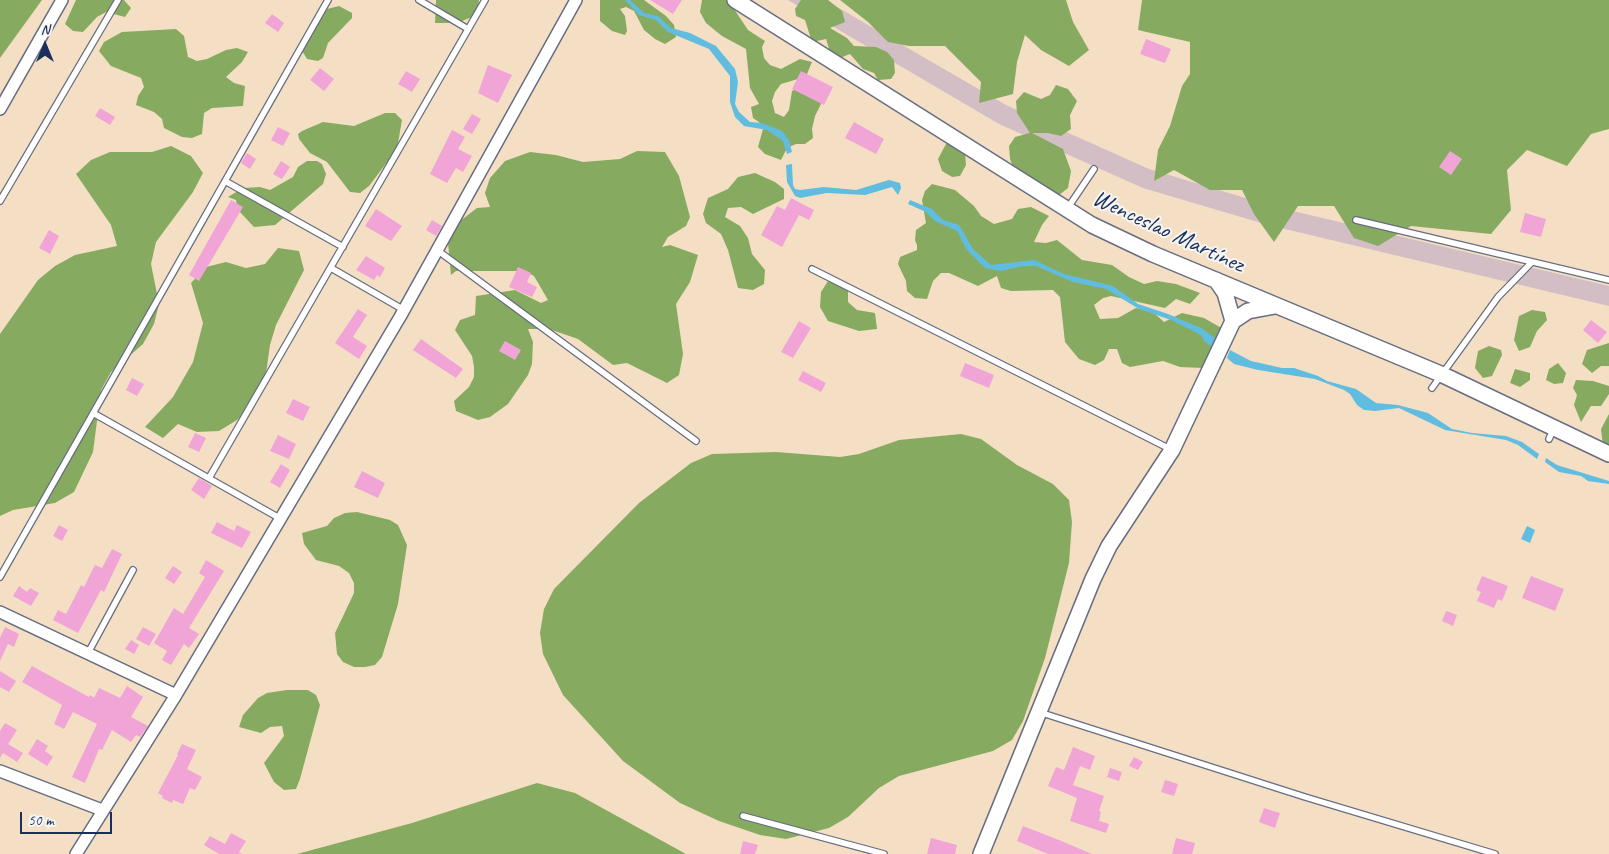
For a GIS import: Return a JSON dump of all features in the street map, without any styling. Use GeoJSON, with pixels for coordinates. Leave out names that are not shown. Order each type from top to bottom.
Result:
{"type":"FeatureCollection","features":[{"type":"Feature","properties":{"kind":"main road","name":"Wenceslao Martínez"},"geometry":{"type":"LineString","coordinates":[[735,0],[1066,210],[1153,254],[1443,375],[1506,404],[1552,434],[1609,454]]}},
{"type":"Feature","properties":{"kind":"main road"},"geometry":{"type":"LineString","coordinates":[[1216,280],[1225,293],[1233,321]]}},
{"type":"Feature","properties":{"kind":"main road"},"geometry":{"type":"LineString","coordinates":[[981,854],[1093,579],[1109,546],[1172,450],[1233,321],[1248,311],[1261,307],[1276,306]]}},
{"type":"Feature","properties":{"kind":"street"},"geometry":{"type":"LineString","coordinates":[[0,108],[62,0]]}},
{"type":"Feature","properties":{"kind":"street"},"geometry":{"type":"LineString","coordinates":[[76,854],[176,695],[404,310],[576,0]]}},
{"type":"Feature","properties":{"kind":"street"},"geometry":{"type":"LineString","coordinates":[[0,612],[176,695]]}},
{"type":"Feature","properties":{"kind":"street"},"geometry":{"type":"LineString","coordinates":[[0,771],[102,810]]}},
{"type":"Feature","properties":{"kind":"lane"},"geometry":{"type":"LineString","coordinates":[[0,201],[118,0]]}},
{"type":"Feature","properties":{"kind":"lane"},"geometry":{"type":"LineString","coordinates":[[0,577],[328,0]]}},
{"type":"Feature","properties":{"kind":"lane"},"geometry":{"type":"LineString","coordinates":[[418,0],[468,29]]}},
{"type":"Feature","properties":{"kind":"lane"},"geometry":{"type":"LineString","coordinates":[[209,478],[485,0]]}},
{"type":"Feature","properties":{"kind":"lane"},"geometry":{"type":"LineString","coordinates":[[1066,210],[1094,169]]}},
{"type":"Feature","properties":{"kind":"lane"},"geometry":{"type":"LineString","coordinates":[[225,181],[343,247]]}},
{"type":"Feature","properties":{"kind":"lane"},"geometry":{"type":"LineString","coordinates":[[1356,220],[1609,280]]}},
{"type":"Feature","properties":{"kind":"lane"},"geometry":{"type":"LineString","coordinates":[[437,250],[696,441]]}},
{"type":"Feature","properties":{"kind":"lane"},"geometry":{"type":"LineString","coordinates":[[1432,388],[1498,297],[1531,262]]}},
{"type":"Feature","properties":{"kind":"lane"},"geometry":{"type":"LineString","coordinates":[[331,268],[404,310]]}},
{"type":"Feature","properties":{"kind":"lane"},"geometry":{"type":"LineString","coordinates":[[812,269],[1172,450]]}},
{"type":"Feature","properties":{"kind":"lane"},"geometry":{"type":"LineString","coordinates":[[94,413],[280,519]]}},
{"type":"Feature","properties":{"kind":"lane"},"geometry":{"type":"LineString","coordinates":[[88,653],[133,570]]}},
{"type":"Feature","properties":{"kind":"lane"},"geometry":{"type":"LineString","coordinates":[[1039,712],[1305,798],[1495,854]]}},
{"type":"Feature","properties":{"kind":"lane"},"geometry":{"type":"LineString","coordinates":[[743,816],[884,854]]}},
{"type":"Feature","properties":{"kind":"shaded area"},"geometry":{"type":"Polygon","coordinates":[[[788,0],[825,0],[1006,105],[1149,169],[1272,206],[1609,286],[1609,306],[1268,225],[1143,188],[999,124],[788,0]]]}},
{"type":"Feature","properties":{"kind":"green space"},"geometry":{"type":"Polygon","coordinates":[[[0,0],[42,0],[0,58],[0,0]]]}},
{"type":"Feature","properties":{"kind":"green space"},"geometry":{"type":"Polygon","coordinates":[[[76,0],[124,0],[131,8],[125,17],[106,12],[97,17],[83,32],[73,31],[65,24],[76,0]]]}},
{"type":"Feature","properties":{"kind":"green space"},"geometry":{"type":"Polygon","coordinates":[[[436,0],[479,0],[477,15],[457,23],[435,23],[436,0]]]}},
{"type":"Feature","properties":{"kind":"green space"},"geometry":{"type":"Polygon","coordinates":[[[600,0],[644,0],[666,16],[674,25],[676,37],[665,44],[655,39],[644,30],[634,11],[626,7],[620,9],[625,16],[627,31],[625,35],[612,31],[600,21],[600,0]]]}},
{"type":"Feature","properties":{"kind":"green space"},"geometry":{"type":"Polygon","coordinates":[[[702,0],[728,0],[748,30],[765,41],[762,47],[764,58],[770,65],[781,69],[800,59],[812,62],[807,74],[781,84],[775,92],[772,101],[775,113],[784,117],[789,110],[792,91],[802,86],[821,96],[821,104],[815,116],[812,129],[813,138],[805,144],[796,144],[787,148],[781,160],[765,154],[758,147],[763,129],[759,122],[753,118],[751,107],[759,104],[750,88],[746,49],[722,36],[706,23],[700,12],[702,0]]]}},
{"type":"Feature","properties":{"kind":"green space"},"geometry":{"type":"Polygon","coordinates":[[[801,0],[828,0],[842,11],[845,22],[830,28],[847,38],[854,46],[876,47],[887,52],[894,60],[895,73],[891,79],[878,80],[874,73],[863,69],[850,54],[840,58],[830,52],[826,39],[812,42],[805,20],[796,16],[795,9],[801,0]]]}},
{"type":"Feature","properties":{"kind":"green space"},"geometry":{"type":"Polygon","coordinates":[[[840,0],[1066,0],[1073,22],[1089,50],[1069,66],[1041,50],[1025,35],[1017,62],[1013,94],[979,103],[981,82],[945,46],[909,46],[888,42],[868,22],[840,0]]]}},
{"type":"Feature","properties":{"kind":"green space"},"geometry":{"type":"Polygon","coordinates":[[[1142,0],[1609,0],[1609,129],[1591,134],[1567,166],[1527,150],[1507,170],[1511,210],[1491,234],[1411,226],[1378,246],[1354,238],[1334,206],[1298,206],[1274,242],[1254,214],[1242,190],[1210,190],[1174,170],[1154,181],[1158,150],[1170,126],[1182,86],[1190,74],[1190,42],[1138,30],[1142,0]]]}},
{"type":"Feature","properties":{"kind":"green space"},"geometry":{"type":"Polygon","coordinates":[[[339,6],[352,13],[352,18],[328,43],[323,58],[318,61],[307,59],[301,49],[304,39],[313,35],[313,30],[323,10],[339,6]]]}},
{"type":"Feature","properties":{"kind":"green space"},"geometry":{"type":"Polygon","coordinates":[[[176,29],[184,36],[188,57],[197,61],[237,48],[248,52],[242,62],[226,77],[234,83],[245,86],[243,106],[212,108],[204,113],[202,134],[192,138],[182,137],[164,128],[162,119],[154,112],[136,105],[138,96],[144,87],[141,78],[111,66],[99,51],[104,42],[122,32],[176,29]]]}},
{"type":"Feature","properties":{"kind":"green space"},"geometry":{"type":"Polygon","coordinates":[[[1056,85],[1068,89],[1077,101],[1070,115],[1071,129],[1061,136],[1048,133],[1032,133],[1063,149],[1071,171],[1068,188],[1054,199],[1017,178],[1010,159],[1009,146],[1015,137],[1030,133],[1017,113],[1016,101],[1024,92],[1041,99],[1050,95],[1056,85]]]}},
{"type":"Feature","properties":{"kind":"green space"},"geometry":{"type":"Polygon","coordinates":[[[385,113],[395,113],[402,120],[397,149],[369,186],[360,193],[350,192],[327,162],[310,153],[299,139],[298,134],[302,131],[323,122],[354,126],[385,113]]]}},
{"type":"Feature","properties":{"kind":"green space"},"geometry":{"type":"Polygon","coordinates":[[[950,143],[965,153],[966,165],[960,176],[952,177],[942,171],[938,159],[946,144],[950,143]]]}},
{"type":"Feature","properties":{"kind":"green space"},"geometry":{"type":"Polygon","coordinates":[[[171,146],[191,156],[203,173],[193,192],[156,242],[151,264],[159,304],[154,324],[143,344],[111,372],[101,390],[93,452],[74,492],[55,503],[13,510],[0,516],[0,334],[38,280],[55,266],[75,255],[117,246],[111,225],[76,174],[91,160],[110,152],[152,152],[171,146]]]}},
{"type":"Feature","properties":{"kind":"green space"},"geometry":{"type":"Polygon","coordinates":[[[637,151],[665,152],[679,176],[690,217],[686,226],[668,237],[662,247],[670,245],[698,255],[690,282],[676,304],[683,354],[679,375],[667,383],[627,363],[613,365],[578,339],[549,329],[528,329],[533,342],[532,364],[528,375],[508,404],[490,417],[478,420],[456,411],[454,401],[469,387],[474,377],[474,367],[472,356],[455,330],[460,320],[475,315],[476,296],[515,290],[541,303],[548,300],[534,276],[524,271],[456,271],[451,275],[448,243],[453,231],[460,221],[477,208],[490,207],[485,193],[490,178],[505,161],[530,152],[556,155],[583,162],[620,159],[637,151]]]}},
{"type":"Feature","properties":{"kind":"green space"},"geometry":{"type":"Polygon","coordinates":[[[307,161],[317,161],[322,164],[326,174],[323,184],[275,225],[254,227],[238,210],[236,200],[228,197],[243,188],[260,187],[270,190],[293,177],[298,167],[307,161]]]}},
{"type":"Feature","properties":{"kind":"green space"},"geometry":{"type":"Polygon","coordinates":[[[755,173],[775,182],[784,189],[784,199],[753,214],[741,207],[728,208],[725,217],[740,226],[748,238],[752,254],[765,270],[764,284],[753,290],[738,288],[728,250],[721,234],[706,223],[703,214],[708,198],[728,189],[738,177],[755,173]]]}},
{"type":"Feature","properties":{"kind":"green space"},"geometry":{"type":"Polygon","coordinates":[[[932,184],[955,190],[974,206],[981,216],[994,224],[1012,219],[1018,209],[1031,207],[1049,216],[1042,225],[1034,242],[1046,243],[1057,240],[1082,260],[1112,265],[1129,277],[1144,284],[1157,281],[1176,284],[1200,293],[1190,304],[1176,299],[1165,308],[1111,296],[1103,298],[1094,305],[1100,319],[1118,318],[1136,308],[1152,311],[1164,322],[1182,313],[1204,318],[1225,330],[1203,368],[1180,367],[1163,361],[1130,367],[1122,363],[1117,349],[1109,349],[1104,360],[1095,365],[1079,359],[1065,342],[1060,297],[1053,290],[1011,291],[1001,288],[997,276],[978,286],[949,273],[941,273],[933,281],[927,299],[915,298],[907,291],[906,281],[898,264],[900,257],[917,250],[916,230],[926,223],[922,200],[925,191],[932,184]]]}},
{"type":"Feature","properties":{"kind":"green space"},"geometry":{"type":"Polygon","coordinates":[[[278,248],[299,251],[304,270],[276,325],[270,345],[264,387],[251,405],[237,420],[219,431],[197,432],[178,424],[163,438],[145,427],[173,397],[193,362],[203,323],[191,283],[206,267],[226,262],[246,268],[265,264],[278,248]]]}},
{"type":"Feature","properties":{"kind":"green space"},"geometry":{"type":"Polygon","coordinates":[[[828,281],[848,284],[848,302],[857,310],[875,313],[877,329],[859,331],[828,321],[820,307],[821,292],[828,281]]]}},
{"type":"Feature","properties":{"kind":"green space"},"geometry":{"type":"Polygon","coordinates":[[[1532,310],[1545,312],[1547,320],[1537,331],[1530,347],[1519,351],[1514,340],[1519,316],[1532,310]]]}},
{"type":"Feature","properties":{"kind":"green space"},"geometry":{"type":"Polygon","coordinates":[[[1609,343],[1609,366],[1601,366],[1592,373],[1582,364],[1587,350],[1609,343]]]}},
{"type":"Feature","properties":{"kind":"green space"},"geometry":{"type":"Polygon","coordinates":[[[1489,346],[1501,350],[1502,355],[1492,376],[1483,378],[1475,368],[1478,351],[1489,346]]]}},
{"type":"Feature","properties":{"kind":"green space"},"geometry":{"type":"Polygon","coordinates":[[[1558,363],[1566,373],[1563,383],[1554,384],[1546,380],[1549,369],[1558,363]]]}},
{"type":"Feature","properties":{"kind":"green space"},"geometry":{"type":"Polygon","coordinates":[[[1515,369],[1530,373],[1530,380],[1520,387],[1510,383],[1515,369]]]}},
{"type":"Feature","properties":{"kind":"green space"},"geometry":{"type":"Polygon","coordinates":[[[1576,380],[1593,381],[1609,386],[1609,394],[1601,406],[1591,406],[1581,422],[1574,405],[1577,395],[1573,388],[1576,380]]]}},
{"type":"Feature","properties":{"kind":"green space"},"geometry":{"type":"Polygon","coordinates":[[[1609,414],[1609,450],[1603,446],[1601,429],[1609,414]]]}},
{"type":"Feature","properties":{"kind":"green space"},"geometry":{"type":"Polygon","coordinates":[[[961,434],[981,439],[1017,465],[1053,484],[1069,500],[1072,522],[1069,563],[1045,658],[1023,721],[1012,740],[993,751],[899,776],[879,788],[848,817],[829,828],[786,839],[760,835],[719,821],[680,803],[623,761],[563,695],[543,654],[540,633],[544,609],[554,589],[639,503],[691,463],[712,454],[776,452],[840,457],[859,454],[899,440],[961,434]]]}},
{"type":"Feature","properties":{"kind":"green space"},"geometry":{"type":"Polygon","coordinates":[[[357,512],[390,520],[398,525],[407,545],[398,604],[382,657],[375,665],[365,667],[354,667],[343,662],[337,654],[335,633],[354,593],[354,583],[349,573],[339,566],[316,560],[304,544],[302,533],[327,526],[334,518],[345,513],[357,512]]]}},
{"type":"Feature","properties":{"kind":"green space"},"geometry":{"type":"Polygon","coordinates":[[[287,690],[308,690],[316,695],[320,705],[296,789],[284,790],[274,782],[264,763],[284,736],[282,726],[270,727],[261,733],[239,727],[243,715],[258,698],[267,693],[287,690]]]}},
{"type":"Feature","properties":{"kind":"green space"},"geometry":{"type":"Polygon","coordinates":[[[537,783],[575,793],[686,854],[297,854],[412,823],[537,783]]]}},
{"type":"Feature","properties":{"kind":"water"},"geometry":{"type":"Polygon","coordinates":[[[625,0],[630,0],[644,13],[658,16],[671,28],[690,33],[716,46],[735,69],[738,82],[735,104],[739,112],[750,122],[762,123],[782,131],[789,140],[792,152],[787,154],[783,141],[767,130],[744,126],[735,117],[730,102],[730,76],[709,49],[668,32],[656,20],[639,15],[625,0]]]}},
{"type":"Feature","properties":{"kind":"water"},"geometry":{"type":"Polygon","coordinates":[[[792,164],[793,185],[795,189],[824,187],[856,190],[889,180],[900,183],[901,188],[898,195],[892,187],[865,195],[827,193],[800,198],[795,196],[787,182],[786,165],[792,164]]]}},
{"type":"Feature","properties":{"kind":"water"},"geometry":{"type":"Polygon","coordinates":[[[910,200],[932,209],[943,220],[959,225],[973,249],[991,265],[1034,260],[1064,274],[1113,286],[1138,304],[1201,328],[1215,338],[1211,346],[1205,342],[1201,335],[1171,320],[1139,309],[1106,289],[1073,282],[1036,266],[1023,266],[1001,271],[985,268],[966,249],[957,231],[935,221],[926,212],[908,204],[910,200]]]}},
{"type":"Feature","properties":{"kind":"water"},"geometry":{"type":"Polygon","coordinates":[[[1230,350],[1251,361],[1282,368],[1294,368],[1327,381],[1356,389],[1376,403],[1398,405],[1428,413],[1452,429],[1506,436],[1522,442],[1539,454],[1537,459],[1518,445],[1506,440],[1445,430],[1399,408],[1375,411],[1364,410],[1344,390],[1315,379],[1258,370],[1234,364],[1227,358],[1230,350]]]}},
{"type":"Feature","properties":{"kind":"water"},"geometry":{"type":"Polygon","coordinates":[[[1546,458],[1557,465],[1609,481],[1609,484],[1588,481],[1581,476],[1559,472],[1545,462],[1546,458]]]}},
{"type":"Feature","properties":{"kind":"water"},"geometry":{"type":"Polygon","coordinates":[[[1527,526],[1535,530],[1530,543],[1521,539],[1527,526]]]}},
{"type":"Feature","properties":{"kind":"building"},"geometry":{"type":"Polygon","coordinates":[[[650,0],[682,0],[673,14],[650,0]]]}},
{"type":"Feature","properties":{"kind":"building"},"geometry":{"type":"Polygon","coordinates":[[[272,14],[284,23],[278,32],[265,23],[272,14]]]}},
{"type":"Feature","properties":{"kind":"building"},"geometry":{"type":"Polygon","coordinates":[[[1146,39],[1171,49],[1165,63],[1140,54],[1146,39]]]}},
{"type":"Feature","properties":{"kind":"building"},"geometry":{"type":"Polygon","coordinates":[[[488,65],[512,75],[498,103],[478,93],[488,65]]]}},
{"type":"Feature","properties":{"kind":"building"},"geometry":{"type":"Polygon","coordinates":[[[320,68],[334,79],[324,91],[310,80],[320,68]]]}},
{"type":"Feature","properties":{"kind":"building"},"geometry":{"type":"Polygon","coordinates":[[[406,71],[420,79],[412,92],[398,84],[406,71]]]}},
{"type":"Feature","properties":{"kind":"building"},"geometry":{"type":"Polygon","coordinates":[[[801,71],[833,87],[824,105],[792,89],[801,71]]]}},
{"type":"Feature","properties":{"kind":"building"},"geometry":{"type":"Polygon","coordinates":[[[100,108],[115,117],[110,125],[95,116],[100,108]]]}},
{"type":"Feature","properties":{"kind":"building"},"geometry":{"type":"Polygon","coordinates":[[[472,114],[481,119],[472,134],[463,129],[472,114]]]}},
{"type":"Feature","properties":{"kind":"building"},"geometry":{"type":"Polygon","coordinates":[[[854,122],[884,139],[876,154],[845,138],[854,122]]]}},
{"type":"Feature","properties":{"kind":"building"},"geometry":{"type":"Polygon","coordinates":[[[278,127],[290,133],[283,146],[271,140],[278,127]]]}},
{"type":"Feature","properties":{"kind":"building"},"geometry":{"type":"Polygon","coordinates":[[[452,130],[465,137],[458,149],[472,156],[463,172],[456,168],[447,183],[430,174],[452,130]]]}},
{"type":"Feature","properties":{"kind":"building"},"geometry":{"type":"Polygon","coordinates":[[[1450,151],[1462,159],[1451,175],[1439,167],[1450,151]]]}},
{"type":"Feature","properties":{"kind":"building"},"geometry":{"type":"Polygon","coordinates":[[[247,153],[256,159],[250,169],[241,163],[247,153]]]}},
{"type":"Feature","properties":{"kind":"building"},"geometry":{"type":"Polygon","coordinates":[[[281,161],[290,167],[282,179],[273,174],[281,161]]]}},
{"type":"Feature","properties":{"kind":"building"},"geometry":{"type":"Polygon","coordinates":[[[791,198],[814,210],[809,220],[799,215],[782,247],[761,235],[777,206],[785,210],[791,198]]]}},
{"type":"Feature","properties":{"kind":"building"},"geometry":{"type":"Polygon","coordinates":[[[231,200],[243,207],[199,281],[189,275],[231,200]]]}},
{"type":"Feature","properties":{"kind":"building"},"geometry":{"type":"Polygon","coordinates":[[[376,209],[402,226],[391,241],[365,226],[376,209]]]}},
{"type":"Feature","properties":{"kind":"building"},"geometry":{"type":"Polygon","coordinates":[[[1525,213],[1546,219],[1541,237],[1520,232],[1525,213]]]}},
{"type":"Feature","properties":{"kind":"building"},"geometry":{"type":"Polygon","coordinates":[[[432,220],[442,226],[436,236],[426,230],[432,220]]]}},
{"type":"Feature","properties":{"kind":"building"},"geometry":{"type":"Polygon","coordinates":[[[49,230],[59,236],[50,254],[39,248],[49,230]]]}},
{"type":"Feature","properties":{"kind":"building"},"geometry":{"type":"Polygon","coordinates":[[[366,256],[385,268],[380,277],[377,275],[374,280],[356,270],[366,256]]]}},
{"type":"Feature","properties":{"kind":"building"},"geometry":{"type":"Polygon","coordinates":[[[518,267],[531,273],[527,282],[537,287],[532,297],[509,287],[518,267]]]}},
{"type":"Feature","properties":{"kind":"building"},"geometry":{"type":"Polygon","coordinates":[[[358,309],[367,315],[353,337],[367,346],[359,359],[335,343],[358,309]]]}},
{"type":"Feature","properties":{"kind":"building"},"geometry":{"type":"Polygon","coordinates":[[[1591,320],[1607,332],[1598,343],[1583,330],[1591,320]]]}},
{"type":"Feature","properties":{"kind":"building"},"geometry":{"type":"Polygon","coordinates":[[[799,321],[811,328],[793,358],[781,352],[799,321]]]}},
{"type":"Feature","properties":{"kind":"building"},"geometry":{"type":"Polygon","coordinates":[[[421,339],[463,369],[456,378],[413,350],[421,339]]]}},
{"type":"Feature","properties":{"kind":"building"},"geometry":{"type":"Polygon","coordinates":[[[505,341],[521,350],[515,360],[499,351],[505,341]]]}},
{"type":"Feature","properties":{"kind":"building"},"geometry":{"type":"Polygon","coordinates":[[[965,363],[994,375],[989,388],[960,376],[965,363]]]}},
{"type":"Feature","properties":{"kind":"building"},"geometry":{"type":"Polygon","coordinates":[[[803,371],[826,383],[821,392],[798,380],[803,371]]]}},
{"type":"Feature","properties":{"kind":"building"},"geometry":{"type":"Polygon","coordinates":[[[132,378],[144,384],[137,396],[126,390],[132,378]]]}},
{"type":"Feature","properties":{"kind":"building"},"geometry":{"type":"Polygon","coordinates":[[[293,399],[310,407],[303,421],[286,413],[293,399]]]}},
{"type":"Feature","properties":{"kind":"building"},"geometry":{"type":"Polygon","coordinates":[[[195,433],[206,438],[199,452],[188,447],[195,433]]]}},
{"type":"Feature","properties":{"kind":"building"},"geometry":{"type":"Polygon","coordinates":[[[278,435],[296,444],[289,459],[270,451],[278,435]]]}},
{"type":"Feature","properties":{"kind":"building"},"geometry":{"type":"Polygon","coordinates":[[[281,464],[290,470],[280,488],[270,482],[281,464]]]}},
{"type":"Feature","properties":{"kind":"building"},"geometry":{"type":"Polygon","coordinates":[[[362,471],[385,483],[378,498],[354,487],[362,471]]]}},
{"type":"Feature","properties":{"kind":"building"},"geometry":{"type":"Polygon","coordinates":[[[199,478],[212,486],[204,499],[191,490],[199,478]]]}},
{"type":"Feature","properties":{"kind":"building"},"geometry":{"type":"Polygon","coordinates":[[[217,522],[234,531],[237,525],[251,532],[242,548],[211,533],[217,522]]]}},
{"type":"Feature","properties":{"kind":"building"},"geometry":{"type":"Polygon","coordinates":[[[59,525],[68,530],[62,541],[53,536],[59,525]]]}},
{"type":"Feature","properties":{"kind":"building"},"geometry":{"type":"Polygon","coordinates":[[[112,549],[122,554],[104,592],[101,590],[78,633],[53,620],[58,610],[66,614],[81,585],[84,587],[95,565],[102,568],[112,549]]]}},
{"type":"Feature","properties":{"kind":"building"},"geometry":{"type":"Polygon","coordinates":[[[206,560],[224,571],[189,628],[199,634],[189,648],[184,644],[171,665],[162,660],[167,651],[154,643],[174,608],[183,614],[205,577],[199,573],[206,560]]]}},
{"type":"Feature","properties":{"kind":"building"},"geometry":{"type":"Polygon","coordinates":[[[173,566],[182,572],[174,584],[165,578],[173,566]]]}},
{"type":"Feature","properties":{"kind":"building"},"geometry":{"type":"Polygon","coordinates":[[[1482,576],[1508,586],[1502,601],[1498,599],[1494,608],[1477,601],[1481,592],[1476,590],[1482,576]]]}},
{"type":"Feature","properties":{"kind":"building"},"geometry":{"type":"Polygon","coordinates":[[[1531,576],[1564,589],[1555,611],[1522,598],[1531,576]]]}},
{"type":"Feature","properties":{"kind":"building"},"geometry":{"type":"Polygon","coordinates":[[[19,586],[27,592],[30,588],[39,593],[31,606],[13,596],[19,586]]]}},
{"type":"Feature","properties":{"kind":"building"},"geometry":{"type":"Polygon","coordinates":[[[1446,611],[1457,615],[1453,626],[1442,621],[1446,611]]]}},
{"type":"Feature","properties":{"kind":"building"},"geometry":{"type":"Polygon","coordinates":[[[5,627],[19,634],[14,647],[8,644],[0,661],[0,638],[5,627]]]}},
{"type":"Feature","properties":{"kind":"building"},"geometry":{"type":"Polygon","coordinates":[[[143,627],[156,634],[149,646],[136,639],[143,627]]]}},
{"type":"Feature","properties":{"kind":"building"},"geometry":{"type":"Polygon","coordinates":[[[131,640],[139,645],[134,654],[125,649],[131,640]]]}},
{"type":"Feature","properties":{"kind":"building"},"geometry":{"type":"Polygon","coordinates":[[[32,666],[89,697],[90,695],[94,698],[99,688],[120,698],[127,686],[143,697],[131,717],[148,726],[140,737],[136,735],[131,742],[112,730],[102,750],[99,749],[85,783],[72,777],[97,724],[73,712],[64,729],[54,724],[62,705],[22,682],[32,666]]]}},
{"type":"Feature","properties":{"kind":"building"},"geometry":{"type":"Polygon","coordinates":[[[0,671],[16,681],[9,692],[0,687],[0,671]]]}},
{"type":"Feature","properties":{"kind":"building"},"geometry":{"type":"Polygon","coordinates":[[[5,723],[17,730],[8,744],[23,753],[17,762],[3,753],[0,758],[0,731],[5,723]]]}},
{"type":"Feature","properties":{"kind":"building"},"geometry":{"type":"Polygon","coordinates":[[[37,739],[48,746],[45,751],[53,757],[47,766],[28,754],[37,739]]]}},
{"type":"Feature","properties":{"kind":"building"},"geometry":{"type":"Polygon","coordinates":[[[182,744],[196,750],[187,769],[202,777],[195,790],[190,788],[183,804],[173,800],[172,803],[162,798],[163,796],[158,793],[182,744]]]}},
{"type":"Feature","properties":{"kind":"building"},"geometry":{"type":"Polygon","coordinates":[[[1073,747],[1095,756],[1090,770],[1080,766],[1073,785],[1104,796],[1099,811],[1101,812],[1099,821],[1109,824],[1106,833],[1070,821],[1077,798],[1048,786],[1056,767],[1064,770],[1073,747]]]}},
{"type":"Feature","properties":{"kind":"building"},"geometry":{"type":"Polygon","coordinates":[[[1134,757],[1143,762],[1138,770],[1129,766],[1134,757]]]}},
{"type":"Feature","properties":{"kind":"building"},"geometry":{"type":"Polygon","coordinates":[[[1110,768],[1122,772],[1119,781],[1107,777],[1110,768]]]}},
{"type":"Feature","properties":{"kind":"building"},"geometry":{"type":"Polygon","coordinates":[[[1165,780],[1178,784],[1174,796],[1161,792],[1165,780]]]}},
{"type":"Feature","properties":{"kind":"building"},"geometry":{"type":"Polygon","coordinates":[[[1264,808],[1280,813],[1275,828],[1259,822],[1264,808]]]}},
{"type":"Feature","properties":{"kind":"building"},"geometry":{"type":"Polygon","coordinates":[[[1023,826],[1092,854],[1048,854],[1017,841],[1023,826]]]}},
{"type":"Feature","properties":{"kind":"building"},"geometry":{"type":"Polygon","coordinates":[[[231,833],[246,841],[239,852],[242,854],[219,854],[204,845],[210,836],[225,844],[231,833]]]}},
{"type":"Feature","properties":{"kind":"building"},"geometry":{"type":"Polygon","coordinates":[[[931,838],[957,845],[955,854],[927,854],[931,838]]]}},
{"type":"Feature","properties":{"kind":"building"},"geometry":{"type":"Polygon","coordinates":[[[1176,838],[1195,843],[1192,854],[1172,854],[1176,838]]]}},
{"type":"Feature","properties":{"kind":"building"},"geometry":{"type":"Polygon","coordinates":[[[743,841],[758,845],[755,854],[740,854],[743,841]]]}}]}
